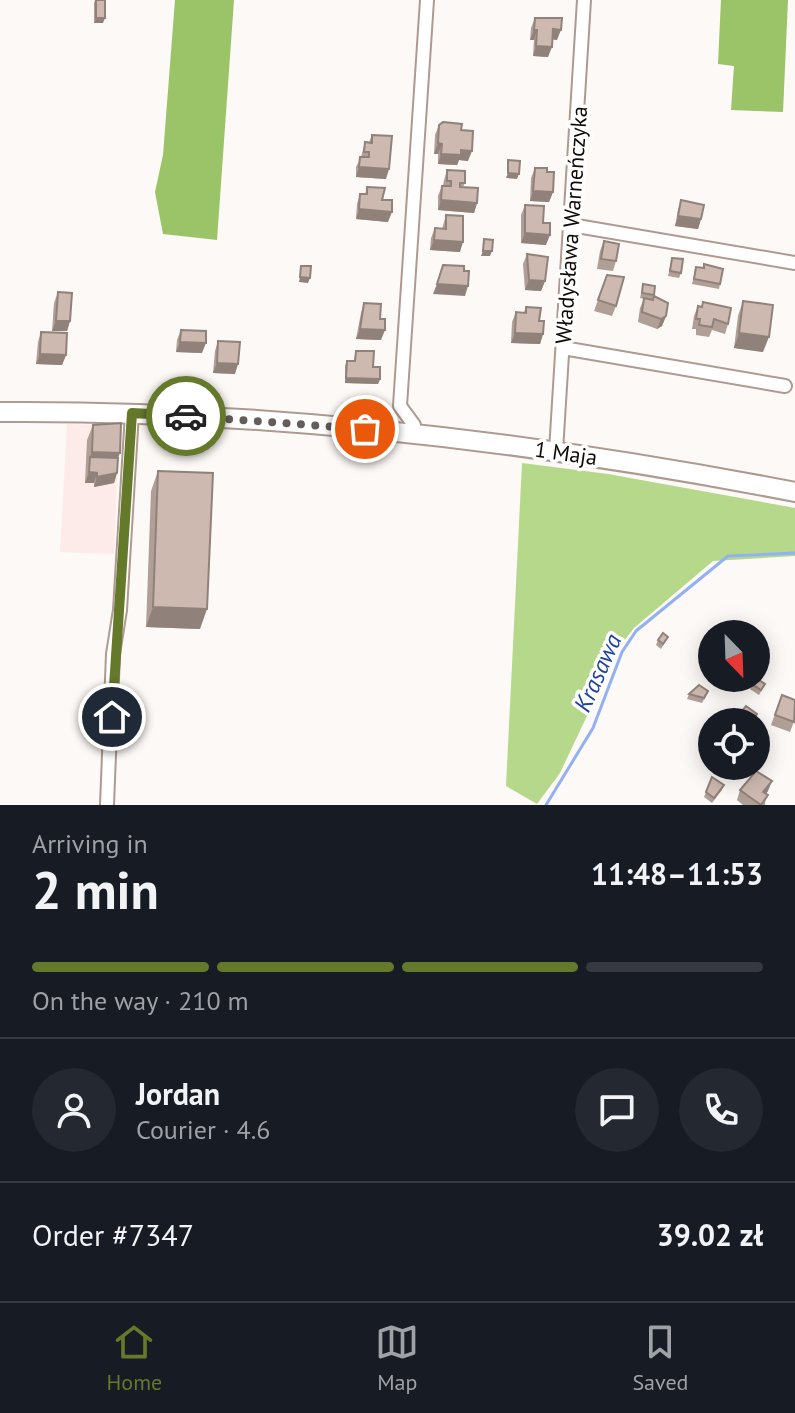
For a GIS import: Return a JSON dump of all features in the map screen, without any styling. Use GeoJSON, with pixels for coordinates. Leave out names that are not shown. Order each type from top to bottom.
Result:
{"type":"FeatureCollection","features":[{"type":"Feature","properties":{"kind":"main road","name":"1 Maja"},"geometry":{"type":"LineString","coordinates":[[0,412],[132,413],[414,433],[556,451],[795,492]]}},
{"type":"Feature","properties":{"kind":"street"},"geometry":{"type":"LineString","coordinates":[[414,433],[414,425],[400,406],[427,0]]}},
{"type":"Feature","properties":{"kind":"street","name":"Władysława Warneńczyka"},"geometry":{"type":"LineString","coordinates":[[556,451],[584,0]]}},
{"type":"Feature","properties":{"kind":"street"},"geometry":{"type":"LineString","coordinates":[[571,225],[795,263]]}},
{"type":"Feature","properties":{"kind":"street"},"geometry":{"type":"LineString","coordinates":[[563,348],[785,386]]}},
{"type":"Feature","properties":{"kind":"street"},"geometry":{"type":"LineString","coordinates":[[107,805],[113,654],[120,610],[132,413]]}},
{"type":"Feature","properties":{"kind":"shaded area"},"geometry":{"type":"Polygon","coordinates":[[[67,424],[113,425],[119,432],[114,554],[60,552],[67,424]]]}},
{"type":"Feature","properties":{"kind":"green space"},"geometry":{"type":"Polygon","coordinates":[[[175,0],[234,0],[217,240],[163,234],[155,192],[163,155],[175,0]]]}},
{"type":"Feature","properties":{"kind":"green space"},"geometry":{"type":"Polygon","coordinates":[[[721,0],[788,0],[783,112],[731,110],[734,66],[718,64],[721,0]]]}},
{"type":"Feature","properties":{"kind":"green space"},"geometry":{"type":"Polygon","coordinates":[[[522,463],[608,474],[795,508],[795,556],[713,561],[634,628],[620,646],[560,773],[537,804],[506,786],[522,463]]]}},
{"type":"Feature","properties":{"kind":"building"},"geometry":{"type":"Polygon","coordinates":[[[96,0],[105,0],[105,18],[96,18],[96,0]]]}},
{"type":"Feature","properties":{"kind":"building"},"geometry":{"type":"Polygon","coordinates":[[[535,18],[562,18],[561,30],[553,29],[552,47],[536,46],[535,18]]]}},
{"type":"Feature","properties":{"kind":"building"},"geometry":{"type":"Polygon","coordinates":[[[443,122],[462,124],[461,130],[473,131],[472,151],[461,150],[461,155],[441,154],[439,125],[443,122]]]}},
{"type":"Feature","properties":{"kind":"building"},"geometry":{"type":"Polygon","coordinates":[[[372,135],[392,136],[389,169],[359,167],[360,157],[369,157],[369,152],[364,152],[365,142],[372,143],[372,135]]]}},
{"type":"Feature","properties":{"kind":"building"},"geometry":{"type":"Polygon","coordinates":[[[508,160],[520,161],[519,174],[508,173],[508,160]]]}},
{"type":"Feature","properties":{"kind":"building"},"geometry":{"type":"Polygon","coordinates":[[[535,168],[547,168],[547,172],[554,172],[553,192],[533,191],[535,168]]]}},
{"type":"Feature","properties":{"kind":"building"},"geometry":{"type":"Polygon","coordinates":[[[447,170],[465,171],[465,183],[460,183],[460,187],[478,188],[477,203],[441,200],[442,186],[451,186],[451,181],[447,181],[447,170]]]}},
{"type":"Feature","properties":{"kind":"building"},"geometry":{"type":"Polygon","coordinates":[[[367,187],[385,188],[382,200],[392,200],[392,212],[359,209],[360,194],[367,194],[367,187]]]}},
{"type":"Feature","properties":{"kind":"building"},"geometry":{"type":"Polygon","coordinates":[[[681,200],[704,205],[701,219],[678,216],[681,200]]]}},
{"type":"Feature","properties":{"kind":"building"},"geometry":{"type":"Polygon","coordinates":[[[525,205],[544,206],[543,223],[550,223],[550,235],[525,233],[525,205]]]}},
{"type":"Feature","properties":{"kind":"building"},"geometry":{"type":"Polygon","coordinates":[[[446,215],[463,216],[463,242],[434,240],[435,228],[446,229],[446,215]]]}},
{"type":"Feature","properties":{"kind":"building"},"geometry":{"type":"Polygon","coordinates":[[[484,239],[493,240],[492,251],[483,251],[484,239]]]}},
{"type":"Feature","properties":{"kind":"building"},"geometry":{"type":"Polygon","coordinates":[[[604,241],[619,244],[616,261],[601,259],[604,241]]]}},
{"type":"Feature","properties":{"kind":"building"},"geometry":{"type":"Polygon","coordinates":[[[527,254],[548,257],[545,281],[529,280],[527,254]]]}},
{"type":"Feature","properties":{"kind":"building"},"geometry":{"type":"Polygon","coordinates":[[[672,258],[683,259],[681,273],[670,271],[672,258]]]}},
{"type":"Feature","properties":{"kind":"building"},"geometry":{"type":"Polygon","coordinates":[[[704,264],[723,269],[720,284],[694,279],[696,267],[704,268],[704,264]]]}},
{"type":"Feature","properties":{"kind":"building"},"geometry":{"type":"Polygon","coordinates":[[[443,265],[464,266],[464,271],[469,271],[468,286],[437,284],[443,265]]]}},
{"type":"Feature","properties":{"kind":"building"},"geometry":{"type":"Polygon","coordinates":[[[301,266],[311,266],[310,278],[300,277],[301,266]]]}},
{"type":"Feature","properties":{"kind":"building"},"geometry":{"type":"Polygon","coordinates":[[[607,275],[624,277],[616,306],[598,300],[607,275]]]}},
{"type":"Feature","properties":{"kind":"building"},"geometry":{"type":"Polygon","coordinates":[[[643,284],[655,286],[654,295],[642,293],[643,284]]]}},
{"type":"Feature","properties":{"kind":"building"},"geometry":{"type":"Polygon","coordinates":[[[58,292],[72,293],[70,321],[56,321],[58,292]]]}},
{"type":"Feature","properties":{"kind":"building"},"geometry":{"type":"Polygon","coordinates":[[[654,296],[668,303],[666,316],[661,319],[642,312],[644,298],[653,300],[654,296]]]}},
{"type":"Feature","properties":{"kind":"building"},"geometry":{"type":"Polygon","coordinates":[[[743,301],[773,305],[769,337],[739,333],[743,301]]]}},
{"type":"Feature","properties":{"kind":"building"},"geometry":{"type":"Polygon","coordinates":[[[703,302],[731,308],[728,324],[714,319],[712,327],[699,325],[700,319],[696,319],[698,306],[702,307],[703,302]]]}},
{"type":"Feature","properties":{"kind":"building"},"geometry":{"type":"Polygon","coordinates":[[[364,303],[381,304],[380,319],[385,319],[385,330],[360,329],[364,303]]]}},
{"type":"Feature","properties":{"kind":"building"},"geometry":{"type":"Polygon","coordinates":[[[526,307],[541,308],[539,321],[544,321],[543,334],[515,333],[516,312],[526,313],[526,307]]]}},
{"type":"Feature","properties":{"kind":"building"},"geometry":{"type":"Polygon","coordinates":[[[181,330],[206,331],[206,343],[180,342],[181,330]]]}},
{"type":"Feature","properties":{"kind":"building"},"geometry":{"type":"Polygon","coordinates":[[[41,332],[67,333],[66,355],[40,354],[41,332]]]}},
{"type":"Feature","properties":{"kind":"building"},"geometry":{"type":"Polygon","coordinates":[[[218,341],[240,342],[238,364],[217,363],[218,341]]]}},
{"type":"Feature","properties":{"kind":"building"},"geometry":{"type":"Polygon","coordinates":[[[356,351],[374,351],[373,367],[380,367],[380,379],[346,378],[347,361],[355,361],[356,351]]]}},
{"type":"Feature","properties":{"kind":"building"},"geometry":{"type":"Polygon","coordinates":[[[121,423],[120,453],[92,452],[93,425],[121,423]]]}},
{"type":"Feature","properties":{"kind":"building"},"geometry":{"type":"Polygon","coordinates":[[[90,457],[118,458],[117,473],[97,477],[97,473],[89,472],[90,457]]]}},
{"type":"Feature","properties":{"kind":"building"},"geometry":{"type":"Polygon","coordinates":[[[158,471],[213,473],[207,609],[153,607],[158,471]]]}},
{"type":"Feature","properties":{"kind":"building"},"geometry":{"type":"Polygon","coordinates":[[[663,633],[668,637],[663,644],[658,640],[663,633]]]}},
{"type":"Feature","properties":{"kind":"building"},"geometry":{"type":"Polygon","coordinates":[[[698,686],[698,692],[707,692],[704,698],[689,694],[698,686]]]}},
{"type":"Feature","properties":{"kind":"building"},"geometry":{"type":"Polygon","coordinates":[[[782,695],[795,700],[794,722],[775,715],[782,695]]]}},
{"type":"Feature","properties":{"kind":"building"},"geometry":{"type":"Polygon","coordinates":[[[711,780],[724,785],[714,798],[706,792],[711,780]]]}},
{"type":"Feature","properties":{"kind":"building"},"geometry":{"type":"Polygon","coordinates":[[[748,780],[772,781],[763,792],[768,795],[761,805],[740,790],[748,780]]]}},
{"type":"Feature","properties":{"kind":"waterway","name":"Krasawa"},"geometry":{"type":"LineString","coordinates":[[546,805],[593,728],[622,652],[636,631],[728,556],[795,553]]}},
{"type":"Feature","properties":{"kind":"way so far"},"geometry":{"type":"LineString","coordinates":[[186,416],[365,429]]}},
{"type":"Feature","properties":{"kind":"route"},"geometry":{"type":"LineString","coordinates":[[112,717],[113,654],[120,610],[132,413],[186,416]]}}]}
